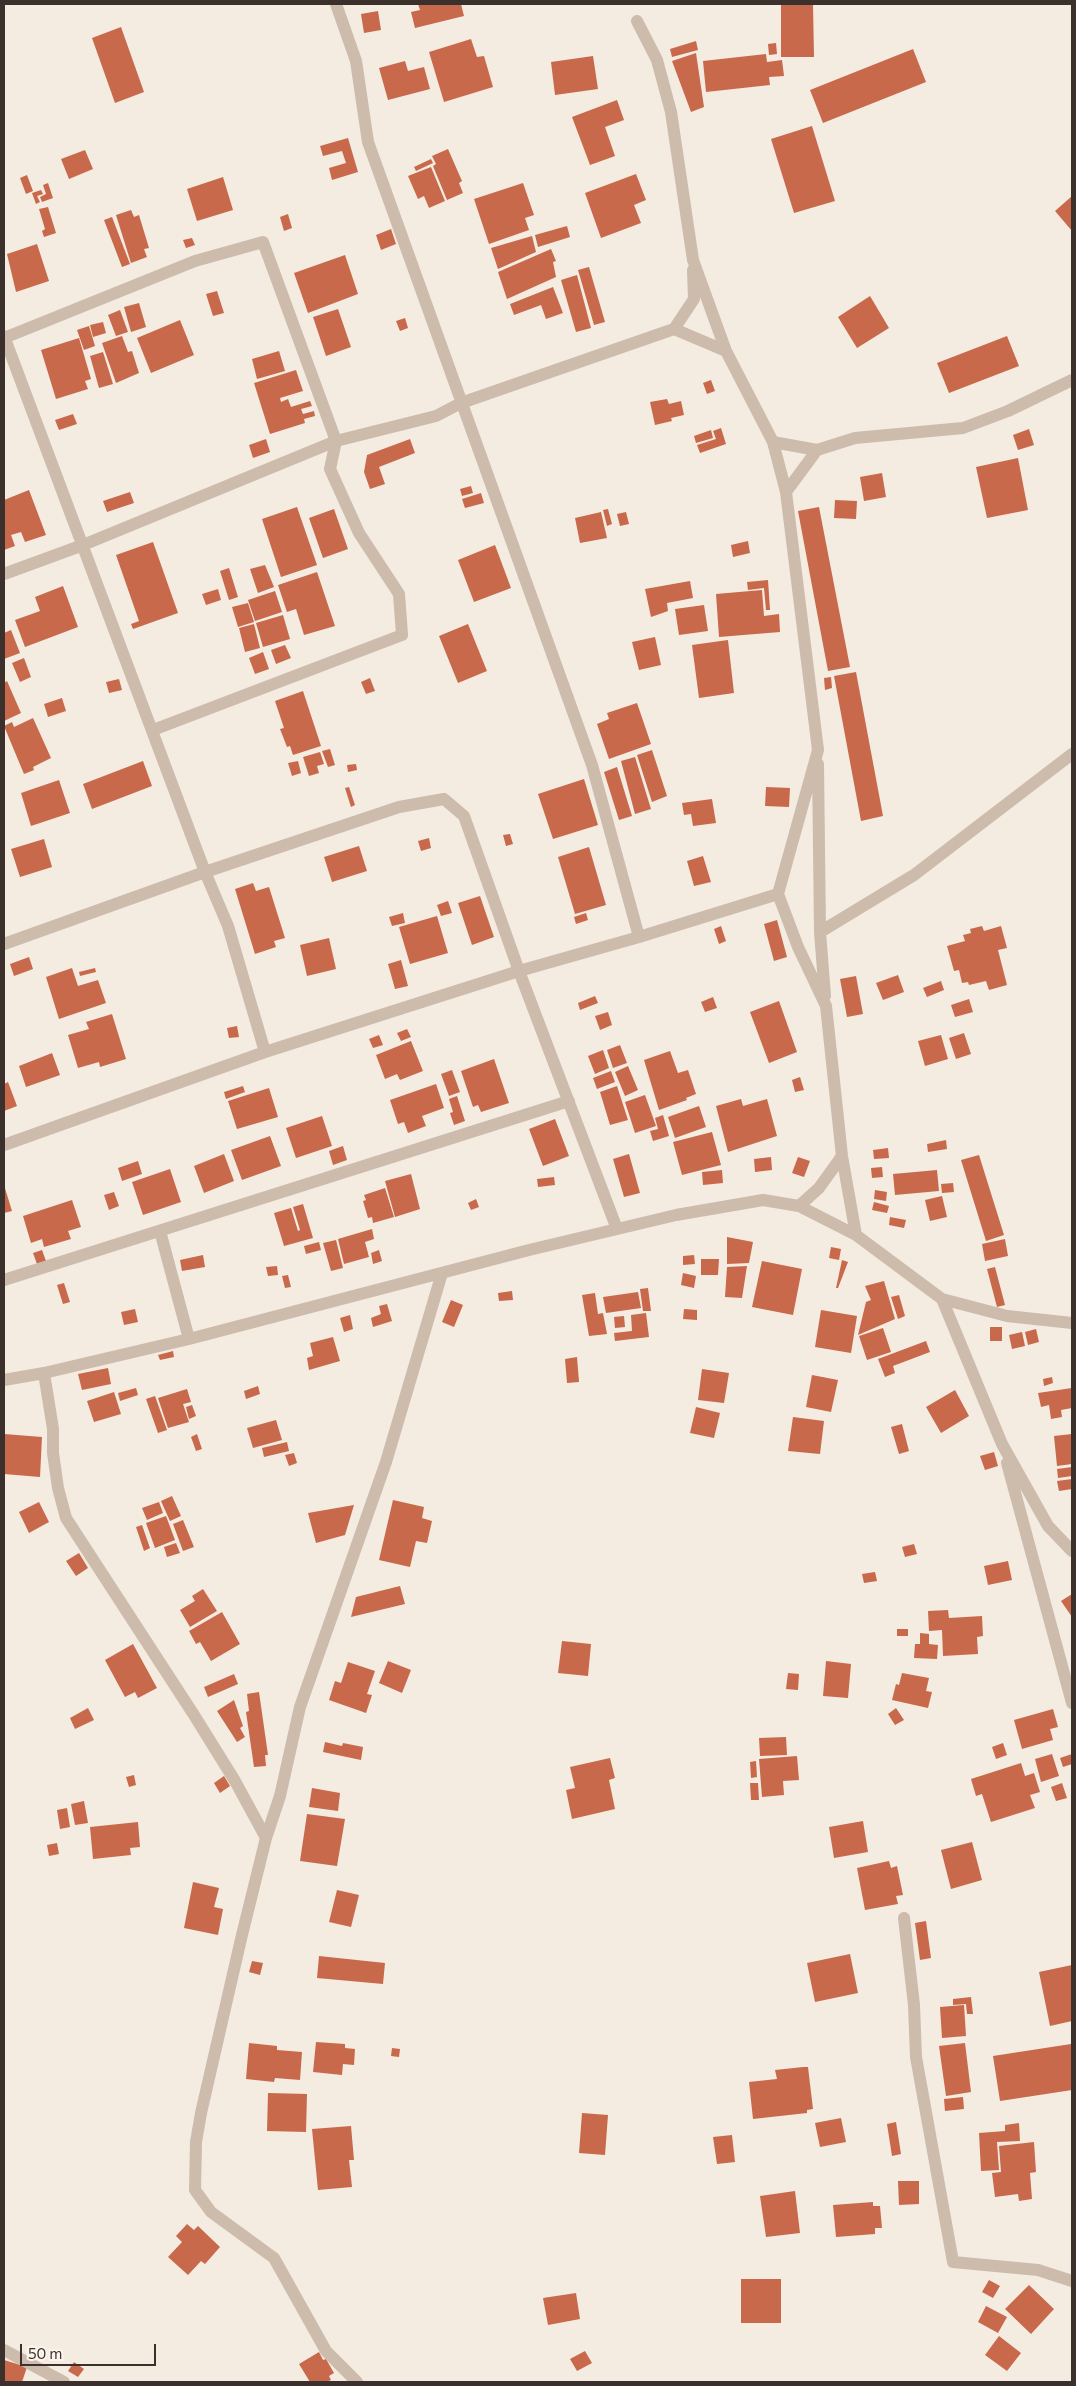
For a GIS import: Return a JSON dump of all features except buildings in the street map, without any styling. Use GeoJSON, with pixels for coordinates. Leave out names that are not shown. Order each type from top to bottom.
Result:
{"type":"FeatureCollection","features":[{"type":"Feature","properties":{"kind":"street"},"geometry":{"type":"LineString","coordinates":[[336,4],[356,61],[368,142],[460,403],[592,765],[639,937]]}},
{"type":"Feature","properties":{"kind":"street"},"geometry":{"type":"LineString","coordinates":[[4,574],[83,545],[336,441],[436,416],[460,403],[674,329],[694,299],[693,260],[671,112],[657,60],[637,21]]}},
{"type":"Feature","properties":{"kind":"street"},"geometry":{"type":"LineString","coordinates":[[153,730],[402,635],[398,594],[359,533],[330,469],[336,441],[263,242],[194,261],[4,337],[205,872],[228,926],[265,1052]]}},
{"type":"Feature","properties":{"kind":"street"},"geometry":{"type":"LineString","coordinates":[[693,260],[726,351],[773,442],[786,492],[818,750],[820,932],[826,1006],[842,1156],[856,1235]]}},
{"type":"Feature","properties":{"kind":"street"},"geometry":{"type":"LineString","coordinates":[[674,329],[726,351]]}},
{"type":"Feature","properties":{"kind":"street"},"geometry":{"type":"LineString","coordinates":[[773,442],[816,450],[856,438],[963,428],[1008,412],[1072,380]]}},
{"type":"Feature","properties":{"kind":"street"},"geometry":{"type":"LineString","coordinates":[[786,492],[816,450]]}},
{"type":"Feature","properties":{"kind":"street"},"geometry":{"type":"LineString","coordinates":[[818,750],[778,894],[798,947],[826,1006]]}},
{"type":"Feature","properties":{"kind":"street"},"geometry":{"type":"LineString","coordinates":[[820,932],[914,875],[1072,754]]}},
{"type":"Feature","properties":{"kind":"street"},"geometry":{"type":"LineString","coordinates":[[4,944],[205,872],[400,807],[444,799],[464,816],[519,971],[617,1229]]}},
{"type":"Feature","properties":{"kind":"street"},"geometry":{"type":"LineString","coordinates":[[4,1145],[265,1052],[519,971],[639,937],[778,894]]}},
{"type":"Feature","properties":{"kind":"street"},"geometry":{"type":"LineString","coordinates":[[4,1280],[160,1231],[268,1194],[568,1101]]}},
{"type":"Feature","properties":{"kind":"street"},"geometry":{"type":"LineString","coordinates":[[799,1206],[819,1188],[842,1156]]}},
{"type":"Feature","properties":{"kind":"street"},"geometry":{"type":"LineString","coordinates":[[4,1380],[44,1373],[189,1339],[442,1273],[676,1215],[763,1200],[799,1206],[856,1235],[942,1299],[1007,1316],[1072,1323]]}},
{"type":"Feature","properties":{"kind":"street"},"geometry":{"type":"LineString","coordinates":[[160,1231],[189,1339]]}},
{"type":"Feature","properties":{"kind":"street"},"geometry":{"type":"LineString","coordinates":[[357,2382],[326,2351],[274,2258],[211,2212],[195,2190],[196,2142],[201,2113],[266,1838],[280,1796],[300,1707],[386,1462],[442,1273]]}},
{"type":"Feature","properties":{"kind":"street"},"geometry":{"type":"LineString","coordinates":[[942,1299],[1002,1444],[1048,1526],[1072,1551]]}},
{"type":"Feature","properties":{"kind":"street"},"geometry":{"type":"LineString","coordinates":[[44,1373],[53,1429],[53,1453],[58,1488],[66,1518],[194,1715],[235,1781],[266,1838]]}},
{"type":"Feature","properties":{"kind":"street"},"geometry":{"type":"LineString","coordinates":[[1002,1444],[1072,1703]]}},
{"type":"Feature","properties":{"kind":"street"},"geometry":{"type":"LineString","coordinates":[[904,1918],[914,2004],[916,2057],[953,2262],[1038,2270],[1072,2281]]}},
{"type":"Feature","properties":{"kind":"street"},"geometry":{"type":"LineString","coordinates":[[4,2350],[64,2382]]}}]}
